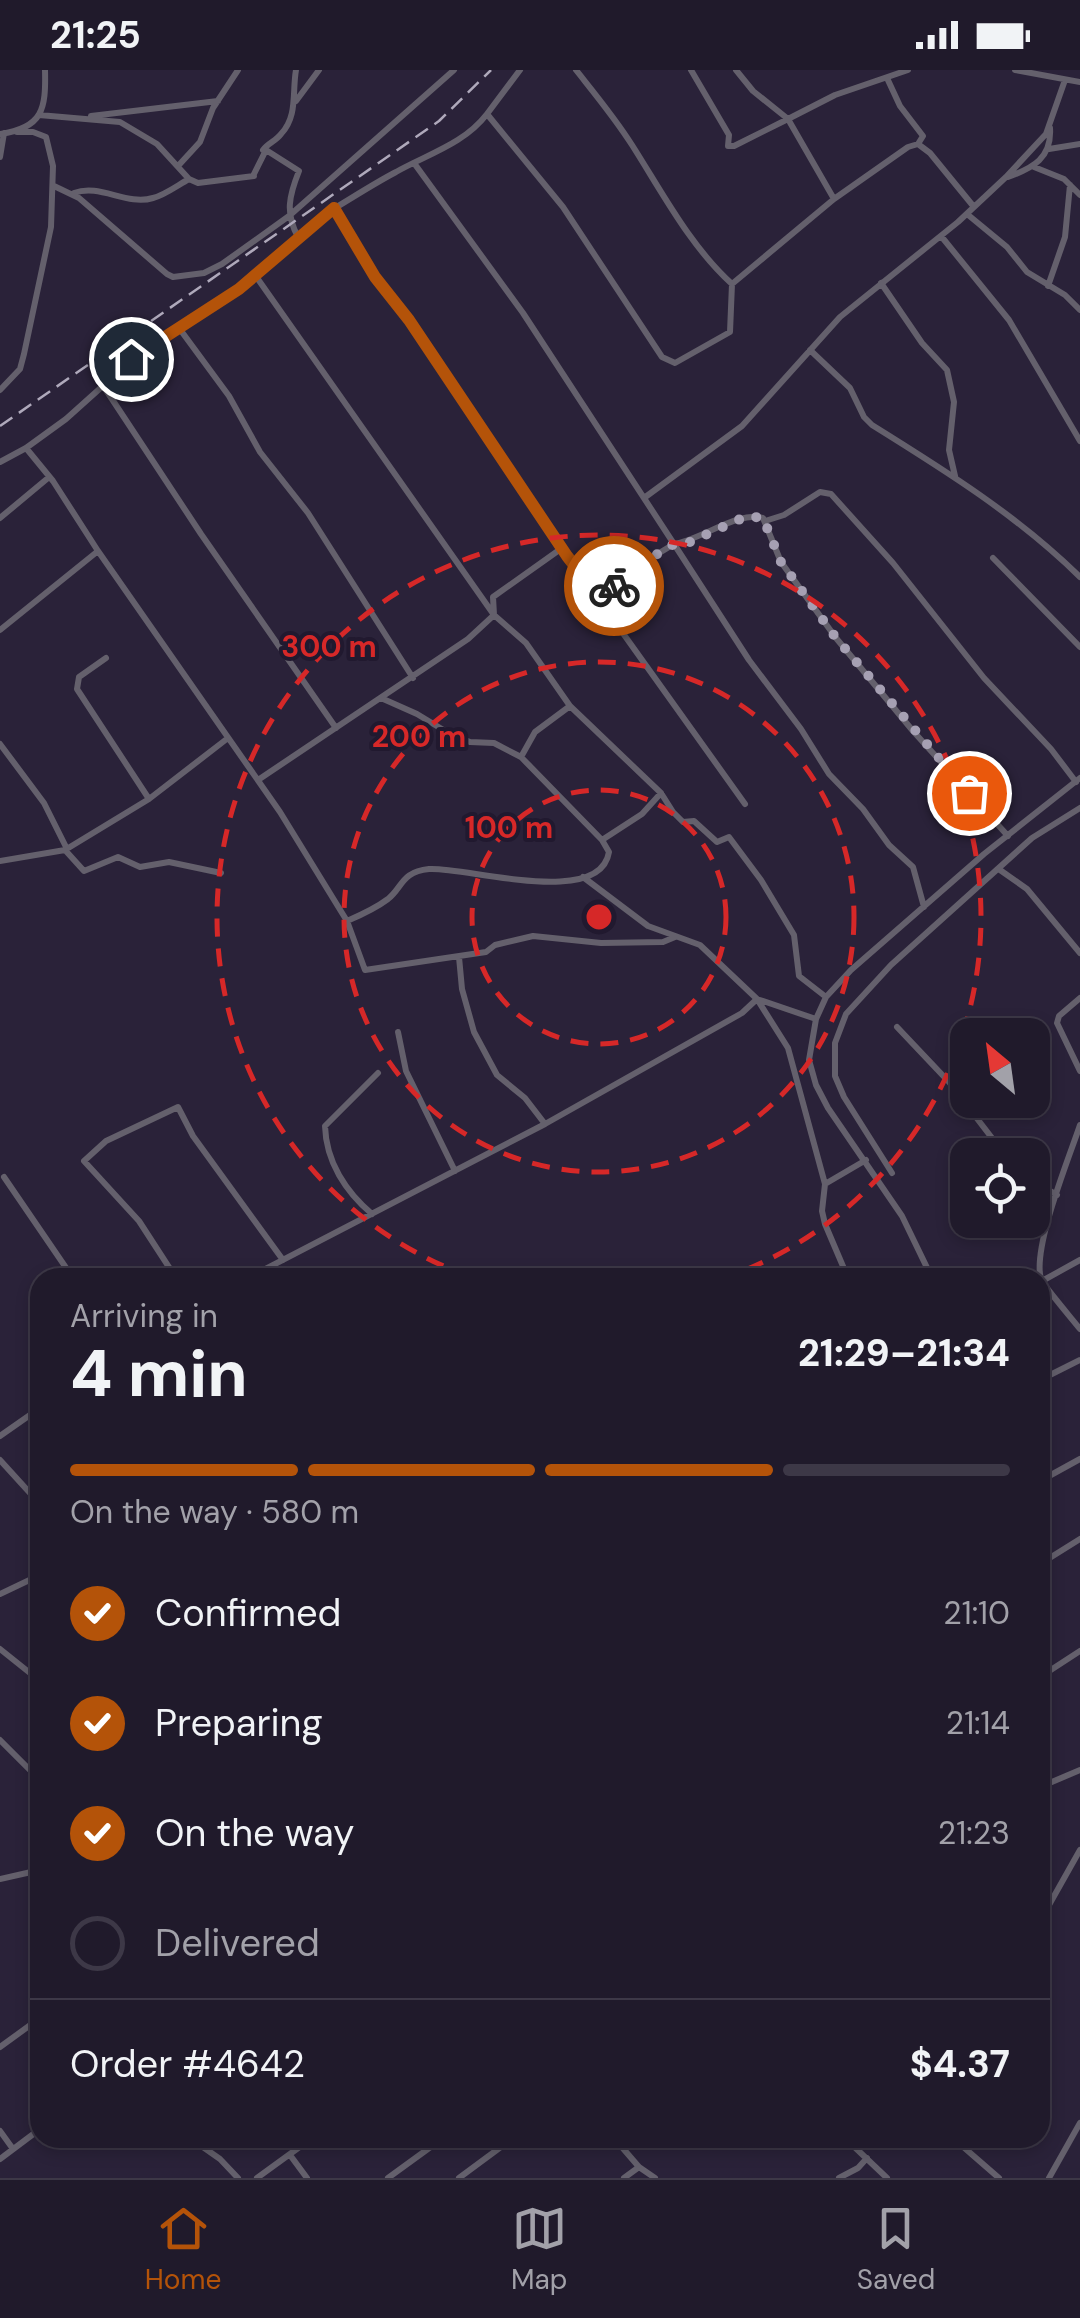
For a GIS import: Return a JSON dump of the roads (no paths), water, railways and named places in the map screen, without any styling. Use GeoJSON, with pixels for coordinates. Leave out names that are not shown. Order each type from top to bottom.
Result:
{"type":"FeatureCollection","features":[{"type":"Feature","properties":{"kind":"street"},"geometry":{"type":"LineString","coordinates":[[17,132],[39,115],[46,99],[45,70]]}},
{"type":"Feature","properties":{"kind":"street"},"geometry":{"type":"LineString","coordinates":[[178,166],[200,142],[218,101],[238,70]]}},
{"type":"Feature","properties":{"kind":"street"},"geometry":{"type":"LineString","coordinates":[[295,102],[296,70]]}},
{"type":"Feature","properties":{"kind":"street"},"geometry":{"type":"LineString","coordinates":[[254,176],[264,146],[281,134],[295,102],[319,70]]}},
{"type":"Feature","properties":{"kind":"street"},"geometry":{"type":"LineString","coordinates":[[54,186],[73,193],[173,276],[213,270],[289,216],[454,70]]}},
{"type":"Feature","properties":{"kind":"street"},"geometry":{"type":"LineString","coordinates":[[0,462],[26,448],[104,387],[144,349],[256,275],[334,208],[468,134],[520,70]]}},
{"type":"Feature","properties":{"kind":"street"},"geometry":{"type":"LineString","coordinates":[[487,114],[556,197],[668,362],[675,363],[730,332],[732,284],[680,222],[610,113],[576,70]]}},
{"type":"Feature","properties":{"kind":"street"},"geometry":{"type":"LineString","coordinates":[[691,70],[729,135],[728,146],[835,95],[908,70]]}},
{"type":"Feature","properties":{"kind":"street"},"geometry":{"type":"LineString","coordinates":[[736,70],[753,91],[788,119],[834,199]]}},
{"type":"Feature","properties":{"kind":"street"},"geometry":{"type":"LineString","coordinates":[[1014,70],[1080,82]]}},
{"type":"Feature","properties":{"kind":"street"},"geometry":{"type":"LineString","coordinates":[[732,284],[834,199],[918,144],[923,136],[900,106],[886,78]]}},
{"type":"Feature","properties":{"kind":"street"},"geometry":{"type":"LineString","coordinates":[[1006,178],[1034,166],[1049,149],[1050,126],[1064,80]]}},
{"type":"Feature","properties":{"kind":"street"},"geometry":{"type":"LineString","coordinates":[[80,118],[218,101]]}},
{"type":"Feature","properties":{"kind":"street"},"geometry":{"type":"LineString","coordinates":[[39,115],[120,122],[163,149],[189,180],[198,183],[254,176]]}},
{"type":"Feature","properties":{"kind":"street"},"geometry":{"type":"LineString","coordinates":[[0,390],[20,370],[51,227],[54,186],[39,115]]}},
{"type":"Feature","properties":{"kind":"street"},"geometry":{"type":"LineString","coordinates":[[644,498],[742,426],[849,309],[967,214],[1006,178],[1050,126]]}},
{"type":"Feature","properties":{"kind":"street"},"geometry":{"type":"LineString","coordinates":[[0,157],[2,133],[32,132],[46,138]]}},
{"type":"Feature","properties":{"kind":"street"},"geometry":{"type":"LineString","coordinates":[[918,144],[974,207]]}},
{"type":"Feature","properties":{"kind":"street"},"geometry":{"type":"LineString","coordinates":[[1049,149],[1080,144]]}},
{"type":"Feature","properties":{"kind":"street"},"geometry":{"type":"LineString","coordinates":[[254,176],[266,150],[299,171],[288,200],[289,216],[298,237]]}},
{"type":"Feature","properties":{"kind":"street"},"geometry":{"type":"LineString","coordinates":[[414,163],[522,313],[749,660],[829,774],[863,809],[889,845],[913,867],[924,908]]}},
{"type":"Feature","properties":{"kind":"street"},"geometry":{"type":"LineString","coordinates":[[1034,166],[1080,196]]}},
{"type":"Feature","properties":{"kind":"street"},"geometry":{"type":"LineString","coordinates":[[73,193],[87,188],[137,199],[152,198],[189,180]]}},
{"type":"Feature","properties":{"kind":"street"},"geometry":{"type":"LineString","coordinates":[[1048,286],[1066,237],[1070,186]]}},
{"type":"Feature","properties":{"kind":"street"},"geometry":{"type":"LineString","coordinates":[[334,208],[369,268],[409,320],[562,548],[745,804]]}},
{"type":"Feature","properties":{"kind":"street"},"geometry":{"type":"LineString","coordinates":[[967,214],[1007,247],[1027,272],[1065,295],[1080,310]]}},
{"type":"Feature","properties":{"kind":"street"},"geometry":{"type":"LineString","coordinates":[[941,236],[1010,320],[1080,441]]}},
{"type":"Feature","properties":{"kind":"street"},"geometry":{"type":"LineString","coordinates":[[256,275],[494,614],[526,643],[570,706],[661,794],[672,812],[684,822],[694,822],[717,842],[729,837],[761,880],[794,936],[800,976],[826,997]]}},
{"type":"Feature","properties":{"kind":"street"},"geometry":{"type":"LineString","coordinates":[[881,284],[922,343],[947,370],[954,402],[950,450],[955,476]]}},
{"type":"Feature","properties":{"kind":"street"},"geometry":{"type":"LineString","coordinates":[[179,328],[230,396],[248,434],[308,513],[413,678]]}},
{"type":"Feature","properties":{"kind":"street"},"geometry":{"type":"LineString","coordinates":[[810,350],[850,388],[872,425],[955,476],[1026,527],[1080,577]]}},
{"type":"Feature","properties":{"kind":"street"},"geometry":{"type":"LineString","coordinates":[[104,387],[336,728]]}},
{"type":"Feature","properties":{"kind":"street"},"geometry":{"type":"LineString","coordinates":[[26,448],[258,780],[347,922],[365,970],[486,952],[495,944],[533,936],[601,943],[663,942],[674,937]]}},
{"type":"Feature","properties":{"kind":"street"},"geometry":{"type":"LineString","coordinates":[[0,518],[48,478]]}},
{"type":"Feature","properties":{"kind":"street"},"geometry":{"type":"LineString","coordinates":[[765,521],[784,515],[820,492],[831,494],[893,563],[984,678],[1078,780],[852,970],[826,997],[816,1019],[809,1060],[816,1085],[902,1216],[927,1268]]}},
{"type":"Feature","properties":{"kind":"street"},"geometry":{"type":"LineString","coordinates":[[598,596],[623,575],[674,544],[690,542],[747,516],[763,518],[781,562],[836,638],[1008,836]]}},
{"type":"Feature","properties":{"kind":"street"},"geometry":{"type":"LineString","coordinates":[[258,780],[468,639],[494,614],[493,597],[562,548]]}},
{"type":"Feature","properties":{"kind":"street"},"geometry":{"type":"LineString","coordinates":[[0,630],[98,551]]}},
{"type":"Feature","properties":{"kind":"street"},"geometry":{"type":"LineString","coordinates":[[993,558],[1080,647]]}},
{"type":"Feature","properties":{"kind":"street"},"geometry":{"type":"LineString","coordinates":[[106,658],[79,677],[78,689],[149,799]]}},
{"type":"Feature","properties":{"kind":"street"},"geometry":{"type":"LineString","coordinates":[[347,922],[388,898],[401,880],[427,869],[529,883],[583,876],[608,860],[609,852],[602,840],[522,757],[494,743],[470,742],[450,734],[381,698]]}},
{"type":"Feature","properties":{"kind":"street"},"geometry":{"type":"LineString","coordinates":[[522,757],[535,732],[570,706]]}},
{"type":"Feature","properties":{"kind":"street"},"geometry":{"type":"LineString","coordinates":[[0,861],[66,849],[149,799],[228,738]]}},
{"type":"Feature","properties":{"kind":"street"},"geometry":{"type":"LineString","coordinates":[[0,744],[44,804],[66,849],[84,871],[118,857],[140,867],[169,862],[221,873]]}},
{"type":"Feature","properties":{"kind":"street"},"geometry":{"type":"LineString","coordinates":[[602,840],[642,814],[661,794]]}},
{"type":"Feature","properties":{"kind":"street"},"geometry":{"type":"LineString","coordinates":[[892,1173],[835,1076],[835,1043],[846,1014],[871,985],[1032,838],[1080,808]]}},
{"type":"Feature","properties":{"kind":"street"},"geometry":{"type":"LineString","coordinates":[[1000,870],[1027,889],[1080,953]]}},
{"type":"Feature","properties":{"kind":"street"},"geometry":{"type":"LineString","coordinates":[[583,876],[633,917],[663,934],[700,945],[757,999],[788,1048],[825,1184],[825,1224],[844,1268]]}},
{"type":"Feature","properties":{"kind":"street"},"geometry":{"type":"LineString","coordinates":[[459,956],[462,988],[474,1032],[498,1075],[525,1098],[545,1124]]}},
{"type":"Feature","properties":{"kind":"street"},"geometry":{"type":"LineString","coordinates":[[1080,998],[1059,1016],[1057,1024],[1080,1071]]}},
{"type":"Feature","properties":{"kind":"street"},"geometry":{"type":"LineString","coordinates":[[757,999],[816,1019]]}},
{"type":"Feature","properties":{"kind":"street"},"geometry":{"type":"LineString","coordinates":[[267,1268],[545,1124],[742,1013],[757,999]]}},
{"type":"Feature","properties":{"kind":"street"},"geometry":{"type":"LineString","coordinates":[[896,1026],[949,1082],[993,1138]]}},
{"type":"Feature","properties":{"kind":"street"},"geometry":{"type":"LineString","coordinates":[[398,1032],[406,1070],[455,1171]]}},
{"type":"Feature","properties":{"kind":"street"},"geometry":{"type":"LineString","coordinates":[[372,1214],[341,1179],[327,1144],[326,1126],[378,1073]]}},
{"type":"Feature","properties":{"kind":"street"},"geometry":{"type":"LineString","coordinates":[[169,1268],[139,1222],[84,1162],[106,1140],[178,1107],[193,1136],[283,1260]]}},
{"type":"Feature","properties":{"kind":"street"},"geometry":{"type":"LineString","coordinates":[[1040,1268],[1056,1195],[1080,1125]]}},
{"type":"Feature","properties":{"kind":"street"},"geometry":{"type":"LineString","coordinates":[[825,1184],[866,1160]]}},
{"type":"Feature","properties":{"kind":"street"},"geometry":{"type":"LineString","coordinates":[[4,1177],[66,1268]]}},
{"type":"Feature","properties":{"kind":"street"},"geometry":{"type":"LineString","coordinates":[[1050,1191],[1056,1195]]}},
{"type":"Feature","properties":{"kind":"street"},"geometry":{"type":"LineString","coordinates":[[1050,1276],[1080,1260]]}},
{"type":"Feature","properties":{"kind":"street"},"geometry":{"type":"LineString","coordinates":[[1050,1294],[1080,1329]]}},
{"type":"Feature","properties":{"kind":"street"},"geometry":{"type":"LineString","coordinates":[[1050,1375],[1080,1360]]}},
{"type":"Feature","properties":{"kind":"street"},"geometry":{"type":"LineString","coordinates":[[0,1436],[30,1415]]}},
{"type":"Feature","properties":{"kind":"street"},"geometry":{"type":"LineString","coordinates":[[1050,1476],[1080,1459]]}},
{"type":"Feature","properties":{"kind":"street"},"geometry":{"type":"LineString","coordinates":[[0,1460],[30,1493]]}},
{"type":"Feature","properties":{"kind":"street"},"geometry":{"type":"LineString","coordinates":[[1050,1558],[1080,1539]]}},
{"type":"Feature","properties":{"kind":"street"},"geometry":{"type":"LineString","coordinates":[[0,1594],[30,1580]]}},
{"type":"Feature","properties":{"kind":"street"},"geometry":{"type":"LineString","coordinates":[[0,1649],[30,1674]]}},
{"type":"Feature","properties":{"kind":"street"},"geometry":{"type":"LineString","coordinates":[[1050,1670],[1080,1652]]}},
{"type":"Feature","properties":{"kind":"street"},"geometry":{"type":"LineString","coordinates":[[0,1740],[30,1770]]}},
{"type":"Feature","properties":{"kind":"street"},"geometry":{"type":"LineString","coordinates":[[1050,1783],[1080,1770]]}},
{"type":"Feature","properties":{"kind":"street"},"geometry":{"type":"LineString","coordinates":[[1050,1903],[1080,1850]]}},
{"type":"Feature","properties":{"kind":"street"},"geometry":{"type":"LineString","coordinates":[[0,1879],[30,1872]]}},
{"type":"Feature","properties":{"kind":"street"},"geometry":{"type":"LineString","coordinates":[[0,2048],[30,2026]]}},
{"type":"Feature","properties":{"kind":"street"},"geometry":{"type":"LineString","coordinates":[[1049,2178],[1080,2123]]}},
{"type":"Feature","properties":{"kind":"street"},"geometry":{"type":"LineString","coordinates":[[0,2131],[13,2148]]}},
{"type":"Feature","properties":{"kind":"street"},"geometry":{"type":"LineString","coordinates":[[0,2159],[30,2135]]}},
{"type":"Feature","properties":{"kind":"street"},"geometry":{"type":"LineString","coordinates":[[204,2148],[238,2178]]}},
{"type":"Feature","properties":{"kind":"street"},"geometry":{"type":"LineString","coordinates":[[257,2178],[298,2148]]}},
{"type":"Feature","properties":{"kind":"street"},"geometry":{"type":"LineString","coordinates":[[388,2178],[429,2148]]}},
{"type":"Feature","properties":{"kind":"street"},"geometry":{"type":"LineString","coordinates":[[459,2178],[500,2148]]}},
{"type":"Feature","properties":{"kind":"street"},"geometry":{"type":"LineString","coordinates":[[623,2148],[656,2178]]}},
{"type":"Feature","properties":{"kind":"street"},"geometry":{"type":"LineString","coordinates":[[856,2148],[888,2178]]}},
{"type":"Feature","properties":{"kind":"street"},"geometry":{"type":"LineString","coordinates":[[964,2148],[999,2178]]}},
{"type":"Feature","properties":{"kind":"street"},"geometry":{"type":"LineString","coordinates":[[290,2154],[307,2178]]}},
{"type":"Feature","properties":{"kind":"street"},"geometry":{"type":"LineString","coordinates":[[839,2178],[867,2158]]}},
{"type":"Feature","properties":{"kind":"street"},"geometry":{"type":"LineString","coordinates":[[624,2178],[639,2166]]}},
{"type":"Feature","properties":{"kind":"railway"},"geometry":{"type":"LineString","coordinates":[[0,426],[439,121],[491,70]]}}]}
